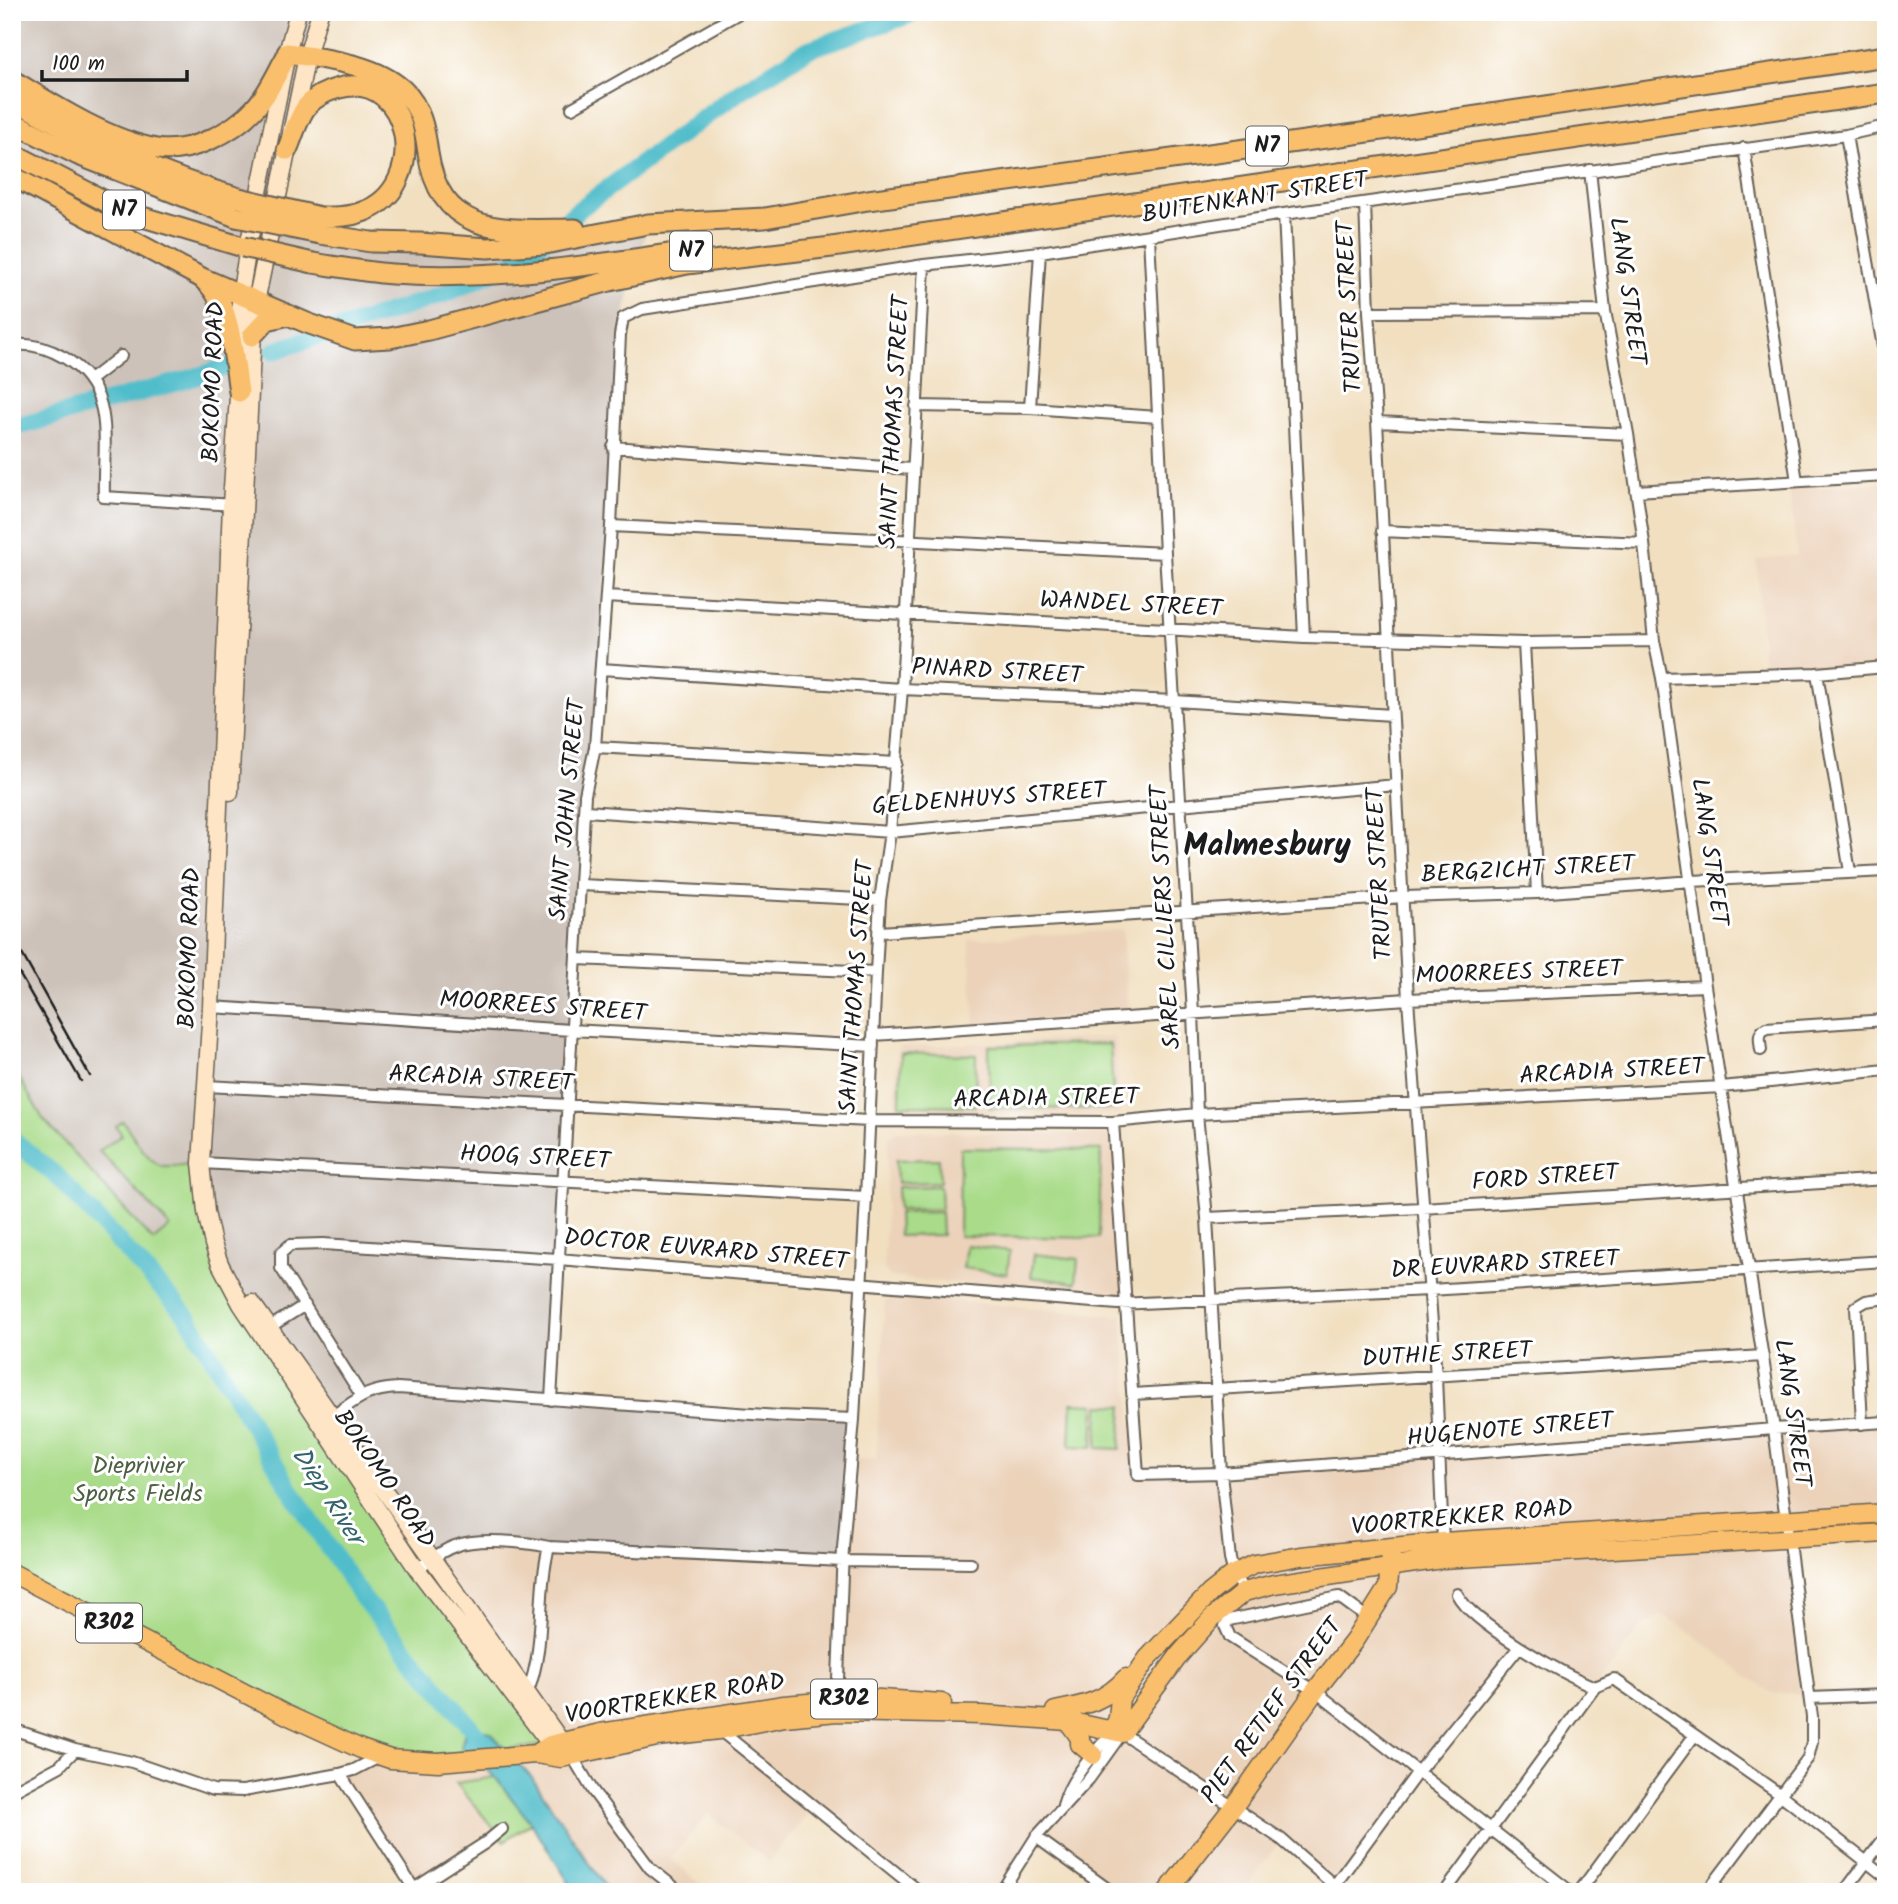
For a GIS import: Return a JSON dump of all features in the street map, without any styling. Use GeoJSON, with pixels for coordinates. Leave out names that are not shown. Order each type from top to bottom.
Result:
{"type":"FeatureCollection","features":[{"type":"Feature","properties":{"kind":"highway"},"geometry":{"type":"LineString","coordinates":[[12,80],[81,121],[160,149],[198,144],[240,122],[260,102],[286,56],[307,56],[369,70],[387,78],[403,91],[420,115],[433,178],[443,196],[466,218],[497,229],[615,230]]}},
{"type":"Feature","properties":{"kind":"highway","name":"N7"},"geometry":{"type":"LineString","coordinates":[[12,122],[78,155],[238,207],[320,225],[371,242],[488,248],[545,244],[648,224],[765,218],[881,199],[1335,137],[1886,56]]}},
{"type":"Feature","properties":{"kind":"highway"},"geometry":{"type":"LineString","coordinates":[[286,150],[306,107],[326,91],[348,85],[365,88],[378,93],[399,117],[406,155],[396,186],[383,200],[364,212],[320,225]]}},
{"type":"Feature","properties":{"kind":"highway","name":"N7"},"geometry":{"type":"LineString","coordinates":[[12,153],[126,212],[243,247],[313,263],[391,274],[459,275],[552,270],[709,248],[832,247],[1886,93]]}},
{"type":"Feature","properties":{"kind":"highway"},"geometry":{"type":"LineString","coordinates":[[12,99],[66,130],[200,187],[238,207]]}},
{"type":"Feature","properties":{"kind":"highway"},"geometry":{"type":"LineString","coordinates":[[12,176],[202,278],[307,323],[355,340],[390,338],[429,330],[610,281],[687,264],[832,247]]}},
{"type":"Feature","properties":{"kind":"highway"},"geometry":{"type":"LineString","coordinates":[[202,278],[214,290],[227,320],[239,392]]}},
{"type":"Feature","properties":{"kind":"highway"},"geometry":{"type":"LineString","coordinates":[[253,336],[267,320],[289,315]]}},
{"type":"Feature","properties":{"kind":"main road","name":"BOKOMO ROAD"},"geometry":{"type":"LineString","coordinates":[[298,12],[286,56],[248,242],[248,298],[239,392],[238,505],[207,1163],[215,1209],[229,1258],[265,1330],[325,1420],[417,1569],[550,1751]]}},
{"type":"Feature","properties":{"kind":"main road","name":"BOKOMO ROAD"},"geometry":{"type":"LineString","coordinates":[[238,505],[253,336],[248,298],[320,12]]}},
{"type":"Feature","properties":{"kind":"main road","name":"BOKOMO ROAD"},"geometry":{"type":"LineString","coordinates":[[325,1420],[433,1559],[527,1694],[550,1751]]}},
{"type":"Feature","properties":{"kind":"main road","name":"VOORTREKKER ROAD"},"geometry":{"type":"LineString","coordinates":[[1121,1727],[1193,1637],[1244,1592],[1443,1542],[1886,1513]]}},
{"type":"Feature","properties":{"kind":"main road","name":"VOORTREKKER ROAD"},"geometry":{"type":"LineString","coordinates":[[1121,1727],[1120,1698],[1148,1658],[1198,1603],[1234,1574],[1255,1564],[1293,1557],[1456,1558],[1886,1533]]}},
{"type":"Feature","properties":{"kind":"main road","name":"PIET RETIEF STREET"},"geometry":{"type":"LineString","coordinates":[[1167,1892],[1234,1805],[1369,1619],[1388,1587],[1391,1557]]}},
{"type":"Feature","properties":{"kind":"main road","name":"VOORTREKKER ROAD"},"geometry":{"type":"LineString","coordinates":[[12,1573],[286,1715],[381,1756],[423,1762],[550,1751],[719,1730],[879,1699],[1061,1716],[1121,1727]]}},
{"type":"Feature","properties":{"kind":"main road"},"geometry":{"type":"LineString","coordinates":[[1093,1755],[1080,1744],[1080,1738],[1061,1716],[1106,1696],[1148,1658]]}},
{"type":"Feature","properties":{"kind":"main road","name":"VOORTREKKER ROAD"},"geometry":{"type":"LineString","coordinates":[[550,1751],[707,1715],[837,1706]]}},
{"type":"Feature","properties":{"kind":"street"},"geometry":{"type":"LineString","coordinates":[[572,108],[718,18],[741,12]]}},
{"type":"Feature","properties":{"kind":"street","name":"BUITENKANT STREET"},"geometry":{"type":"LineString","coordinates":[[632,313],[642,309],[924,265],[1040,252],[1284,214],[1846,135],[1886,126]]}},
{"type":"Feature","properties":{"kind":"street"},"geometry":{"type":"LineString","coordinates":[[1846,135],[1886,364]]}},
{"type":"Feature","properties":{"kind":"street"},"geometry":{"type":"LineString","coordinates":[[1744,148],[1797,481]]}},
{"type":"Feature","properties":{"kind":"street","name":"LANG STREET"},"geometry":{"type":"LineString","coordinates":[[1590,170],[1605,311],[1628,434],[1644,543],[1654,641],[1662,678],[1774,1429],[1810,1698],[1811,1742],[1808,1758],[1707,1892]]}},
{"type":"Feature","properties":{"kind":"street","name":"TRUTER STREET"},"geometry":{"type":"LineString","coordinates":[[1366,203],[1369,312],[1387,640],[1408,999],[1436,1377],[1443,1542]]}},
{"type":"Feature","properties":{"kind":"street"},"geometry":{"type":"LineString","coordinates":[[1284,214],[1304,637]]}},
{"type":"Feature","properties":{"kind":"street","name":"SAREL CILLIERS STREET"},"geometry":{"type":"LineString","coordinates":[[1149,236],[1197,1114],[1207,1218],[1221,1473],[1228,1548],[1234,1574],[1244,1592]]}},
{"type":"Feature","properties":{"kind":"street"},"geometry":{"type":"LineString","coordinates":[[1030,408],[1040,252]]}},
{"type":"Feature","properties":{"kind":"street","name":"SAINT THOMAS STREET"},"geometry":{"type":"LineString","coordinates":[[837,1706],[880,900],[897,763],[924,265]]}},
{"type":"Feature","properties":{"kind":"street"},"geometry":{"type":"LineString","coordinates":[[1369,312],[1605,311]]}},
{"type":"Feature","properties":{"kind":"street","name":"SAINT JOHN STREET"},"geometry":{"type":"LineString","coordinates":[[551,1400],[585,795],[595,747],[601,669],[620,335],[623,318],[632,313]]}},
{"type":"Feature","properties":{"kind":"street"},"geometry":{"type":"LineString","coordinates":[[12,345],[40,346],[56,353],[72,362],[97,391],[105,422],[104,498],[238,505]]}},
{"type":"Feature","properties":{"kind":"street"},"geometry":{"type":"LineString","coordinates":[[90,380],[121,356]]}},
{"type":"Feature","properties":{"kind":"street"},"geometry":{"type":"LineString","coordinates":[[916,406],[1030,408],[1158,417]]}},
{"type":"Feature","properties":{"kind":"street"},"geometry":{"type":"LineString","coordinates":[[1377,422],[1628,434]]}},
{"type":"Feature","properties":{"kind":"street"},"geometry":{"type":"LineString","coordinates":[[613,447],[912,469]]}},
{"type":"Feature","properties":{"kind":"street"},"geometry":{"type":"LineString","coordinates":[[1636,491],[1886,476]]}},
{"type":"Feature","properties":{"kind":"street"},"geometry":{"type":"LineString","coordinates":[[611,526],[1165,553]]}},
{"type":"Feature","properties":{"kind":"street"},"geometry":{"type":"LineString","coordinates":[[1382,531],[1644,543]]}},
{"type":"Feature","properties":{"kind":"street","name":"WANDEL STREET"},"geometry":{"type":"LineString","coordinates":[[606,597],[1304,637],[1524,643],[1654,641]]}},
{"type":"Feature","properties":{"kind":"street"},"geometry":{"type":"LineString","coordinates":[[1524,643],[1537,893]]}},
{"type":"Feature","properties":{"kind":"street"},"geometry":{"type":"LineString","coordinates":[[1662,678],[1817,673],[1886,667]]}},
{"type":"Feature","properties":{"kind":"street","name":"PINARD STREET"},"geometry":{"type":"LineString","coordinates":[[601,669],[902,689],[1175,701],[1392,715]]}},
{"type":"Feature","properties":{"kind":"street"},"geometry":{"type":"LineString","coordinates":[[1817,673],[1850,872]]}},
{"type":"Feature","properties":{"kind":"street"},"geometry":{"type":"LineString","coordinates":[[595,747],[897,763]]}},
{"type":"Feature","properties":{"kind":"street","name":"GELDENHUYS STREET"},"geometry":{"type":"LineString","coordinates":[[586,811],[890,832],[1396,785]]}},
{"type":"Feature","properties":{"kind":"street","name":"BERGZICHT STREET"},"geometry":{"type":"LineString","coordinates":[[880,932],[1404,897],[1537,893],[1692,881],[1886,871]]}},
{"type":"Feature","properties":{"kind":"street"},"geometry":{"type":"LineString","coordinates":[[581,885],[880,900]]}},
{"type":"Feature","properties":{"kind":"street"},"geometry":{"type":"LineString","coordinates":[[577,959],[876,972]]}},
{"type":"Feature","properties":{"kind":"street","name":"MOORREES STREET"},"geometry":{"type":"LineString","coordinates":[[215,1007],[571,1030],[873,1040],[1193,1013],[1408,999],[1706,986]]}},
{"type":"Feature","properties":{"kind":"street"},"geometry":{"type":"LineString","coordinates":[[1761,1050],[1759,1035],[1766,1028],[1886,1020]]}},
{"type":"Feature","properties":{"kind":"street","name":"ARCADIA STREET"},"geometry":{"type":"LineString","coordinates":[[211,1086],[869,1121],[1113,1122],[1197,1114],[1722,1087],[1886,1070]]}},
{"type":"Feature","properties":{"kind":"street"},"geometry":{"type":"LineString","coordinates":[[1113,1122],[1133,1394]]}},
{"type":"Feature","properties":{"kind":"street","name":"HOOG STREET"},"geometry":{"type":"LineString","coordinates":[[207,1163],[866,1197]]}},
{"type":"Feature","properties":{"kind":"street","name":"FORD STREET"},"geometry":{"type":"LineString","coordinates":[[1207,1218],[1422,1208],[1738,1186],[1886,1179]]}},
{"type":"Feature","properties":{"kind":"street","name":"DOCTOR EUVRARD STREET"},"geometry":{"type":"LineString","coordinates":[[284,1249],[299,1243],[558,1259],[1126,1304]]}},
{"type":"Feature","properties":{"kind":"street","name":"BOKOMO ROAD"},"geometry":{"type":"LineString","coordinates":[[284,1249],[280,1259],[281,1268],[361,1395]]}},
{"type":"Feature","properties":{"kind":"street","name":"DR EUVRARD STREET"},"geometry":{"type":"LineString","coordinates":[[1126,1304],[1210,1302],[1750,1272],[1886,1261]]}},
{"type":"Feature","properties":{"kind":"street"},"geometry":{"type":"LineString","coordinates":[[1862,1424],[1856,1307],[1866,1301],[1886,1298]]}},
{"type":"Feature","properties":{"kind":"street"},"geometry":{"type":"LineString","coordinates":[[265,1330],[305,1305]]}},
{"type":"Feature","properties":{"kind":"street","name":"DUTHIE STREET"},"geometry":{"type":"LineString","coordinates":[[1133,1394],[1763,1356]]}},
{"type":"Feature","properties":{"kind":"street"},"geometry":{"type":"LineString","coordinates":[[325,1420],[361,1395],[379,1389],[398,1388],[854,1419]]}},
{"type":"Feature","properties":{"kind":"street","name":"HUGENOTE STREET"},"geometry":{"type":"LineString","coordinates":[[1133,1394],[1138,1475],[1221,1473],[1886,1422]]}},
{"type":"Feature","properties":{"kind":"street"},"geometry":{"type":"LineString","coordinates":[[417,1569],[455,1545],[523,1542],[549,1547],[843,1561],[971,1563]]}},
{"type":"Feature","properties":{"kind":"street"},"geometry":{"type":"LineString","coordinates":[[523,1542],[535,1550],[544,1567]]}},
{"type":"Feature","properties":{"kind":"street"},"geometry":{"type":"LineString","coordinates":[[527,1694],[538,1657],[544,1567],[549,1547]]}},
{"type":"Feature","properties":{"kind":"street"},"geometry":{"type":"LineString","coordinates":[[1457,1594],[1469,1609],[1519,1647],[1595,1687]]}},
{"type":"Feature","properties":{"kind":"street"},"geometry":{"type":"LineString","coordinates":[[1369,1619],[1339,1597],[1229,1620],[1225,1626],[1230,1637],[1315,1691],[1571,1892]]}},
{"type":"Feature","properties":{"kind":"street"},"geometry":{"type":"LineString","coordinates":[[1121,1727],[1281,1839],[1338,1889],[1417,1773],[1519,1647]]}},
{"type":"Feature","properties":{"kind":"street"},"geometry":{"type":"LineString","coordinates":[[1445,1892],[1595,1687],[1614,1679],[1781,1796],[1886,1877]]}},
{"type":"Feature","properties":{"kind":"street"},"geometry":{"type":"LineString","coordinates":[[1810,1698],[1886,1695]]}},
{"type":"Feature","properties":{"kind":"street"},"geometry":{"type":"LineString","coordinates":[[707,1715],[719,1730],[920,1892]]}},
{"type":"Feature","properties":{"kind":"street"},"geometry":{"type":"LineString","coordinates":[[1062,1811],[1067,1792],[1093,1755],[1121,1727]]}},
{"type":"Feature","properties":{"kind":"street"},"geometry":{"type":"LineString","coordinates":[[1001,1892],[1036,1837],[1089,1779],[1121,1727]]}},
{"type":"Feature","properties":{"kind":"street"},"geometry":{"type":"LineString","coordinates":[[12,1730],[75,1750],[132,1762],[213,1790],[243,1791],[340,1774],[381,1756]]}},
{"type":"Feature","properties":{"kind":"street"},"geometry":{"type":"LineString","coordinates":[[1579,1892],[1694,1736]]}},
{"type":"Feature","properties":{"kind":"street"},"geometry":{"type":"LineString","coordinates":[[12,1792],[60,1766],[75,1750]]}},
{"type":"Feature","properties":{"kind":"street"},"geometry":{"type":"LineString","coordinates":[[550,1751],[593,1791],[650,1868],[680,1892]]}},
{"type":"Feature","properties":{"kind":"street"},"geometry":{"type":"LineString","coordinates":[[340,1774],[413,1891],[502,1829]]}},
{"type":"Feature","properties":{"kind":"street"},"geometry":{"type":"LineString","coordinates":[[1844,1892],[1886,1836]]}},
{"type":"Feature","properties":{"kind":"street"},"geometry":{"type":"LineString","coordinates":[[1036,1837],[1112,1892]]}},
{"type":"Feature","properties":{"kind":"shaded area"},"geometry":{"type":"Polygon","coordinates":[[[12,12],[320,12],[272,221],[488,248],[648,224],[621,325],[595,747],[585,795],[551,1399],[854,1419],[843,1561],[468,1543],[417,1569],[250,1319],[185,1163],[160,1166],[122,1135],[100,1152],[170,1228],[154,1242],[43,1119],[12,1066],[12,12]]]}},
{"type":"Feature","properties":{"kind":"shaded area"},"geometry":{"type":"Polygon","coordinates":[[[1886,482],[1886,664],[1763,672],[1757,560],[1797,555],[1789,490],[1886,482]]]}},
{"type":"Feature","properties":{"kind":"shaded area"},"geometry":{"type":"Polygon","coordinates":[[[1122,930],[1128,1014],[975,1024],[969,940],[1122,930]]]}},
{"type":"Feature","properties":{"kind":"shaded area"},"geometry":{"type":"Polygon","coordinates":[[[1116,1037],[1121,1115],[898,1116],[894,1111],[897,1051],[901,1047],[1116,1037]]]}},
{"type":"Feature","properties":{"kind":"shaded area"},"geometry":{"type":"Polygon","coordinates":[[[896,1131],[1107,1135],[1117,1149],[1127,1291],[1120,1298],[891,1277],[884,1269],[888,1138],[896,1131]]]}},
{"type":"Feature","properties":{"kind":"shaded area"},"geometry":{"type":"Polygon","coordinates":[[[897,1296],[1122,1316],[1136,1472],[1129,1478],[1138,1475],[1886,1422],[1886,1533],[1789,1540],[1810,1698],[1770,1692],[1680,1625],[1662,1615],[1642,1625],[1595,1687],[1519,1647],[1334,1886],[1281,1839],[1243,1892],[1112,1892],[1036,1838],[1001,1892],[920,1892],[815,1805],[769,1862],[708,1814],[671,1859],[710,1892],[609,1892],[582,1851],[540,1817],[506,1842],[502,1829],[414,1888],[340,1774],[373,1761],[417,1569],[447,1550],[850,1459],[876,1459],[885,1301],[897,1296]]]}},
{"type":"Feature","properties":{"kind":"green space"},"geometry":{"type":"Polygon","coordinates":[[[1110,1044],[1114,1109],[990,1108],[989,1046],[1110,1044]]]}},
{"type":"Feature","properties":{"kind":"green space"},"geometry":{"type":"Polygon","coordinates":[[[901,1053],[976,1055],[975,1106],[900,1105],[901,1053]]]}},
{"type":"Feature","properties":{"kind":"green space","name":"Dieprivier Sports Fields"},"geometry":{"type":"Polygon","coordinates":[[[12,1066],[43,1119],[153,1241],[170,1227],[99,1151],[122,1135],[116,1126],[123,1121],[146,1154],[158,1164],[168,1166],[201,1163],[206,1212],[241,1304],[550,1745],[390,1759],[12,1573],[12,1066]]]}},
{"type":"Feature","properties":{"kind":"green space"},"geometry":{"type":"Polygon","coordinates":[[[960,1148],[1101,1150],[1099,1238],[959,1236],[960,1148]]]}},
{"type":"Feature","properties":{"kind":"green space"},"geometry":{"type":"Polygon","coordinates":[[[939,1159],[940,1182],[897,1183],[896,1160],[939,1159]]]}},
{"type":"Feature","properties":{"kind":"green space"},"geometry":{"type":"Polygon","coordinates":[[[940,1186],[941,1209],[898,1210],[897,1187],[940,1186]]]}},
{"type":"Feature","properties":{"kind":"green space"},"geometry":{"type":"Polygon","coordinates":[[[941,1212],[942,1235],[899,1236],[898,1213],[941,1212]]]}},
{"type":"Feature","properties":{"kind":"green space"},"geometry":{"type":"Polygon","coordinates":[[[966,1245],[1010,1251],[1007,1274],[963,1268],[966,1245]]]}},
{"type":"Feature","properties":{"kind":"green space"},"geometry":{"type":"Polygon","coordinates":[[[1034,1254],[1078,1259],[1076,1283],[1031,1277],[1034,1254]]]}},
{"type":"Feature","properties":{"kind":"green space"},"geometry":{"type":"Polygon","coordinates":[[[1072,1403],[1095,1404],[1093,1447],[1070,1446],[1072,1403]]]}},
{"type":"Feature","properties":{"kind":"green space"},"geometry":{"type":"Polygon","coordinates":[[[1099,1405],[1123,1406],[1120,1449],[1097,1448],[1099,1405]]]}},
{"type":"Feature","properties":{"kind":"green space"},"geometry":{"type":"Polygon","coordinates":[[[495,1777],[531,1823],[504,1841],[456,1783],[495,1777]]]}},
{"type":"Feature","properties":{"kind":"water"},"geometry":{"type":"Polygon","coordinates":[[[467,1723],[491,1733],[532,1778],[609,1892],[575,1892],[531,1823],[495,1777],[461,1748],[467,1723]]]}},
{"type":"Feature","properties":{"kind":"waterway"},"geometry":{"type":"LineString","coordinates":[[274,351],[447,293],[524,258],[577,211],[739,92],[809,49],[918,12]]}},
{"type":"Feature","properties":{"kind":"waterway"},"geometry":{"type":"LineString","coordinates":[[12,428],[226,367]]}},
{"type":"Feature","properties":{"kind":"waterway","name":"Diep River"},"geometry":{"type":"LineString","coordinates":[[12,1139],[60,1179],[188,1317],[293,1494],[361,1596],[482,1741]]}},
{"type":"Feature","properties":{"kind":"railway"},"geometry":{"type":"LineString","coordinates":[[12,936],[90,1076]]}},
{"type":"Feature","properties":{"kind":"railway"},"geometry":{"type":"LineString","coordinates":[[12,961],[81,1081]]}},
{"type":"Feature","properties":{"kind":"district","name":"Malmesbury"},"geometry":{"type":"Point","coordinates":[1267,846]}}]}
